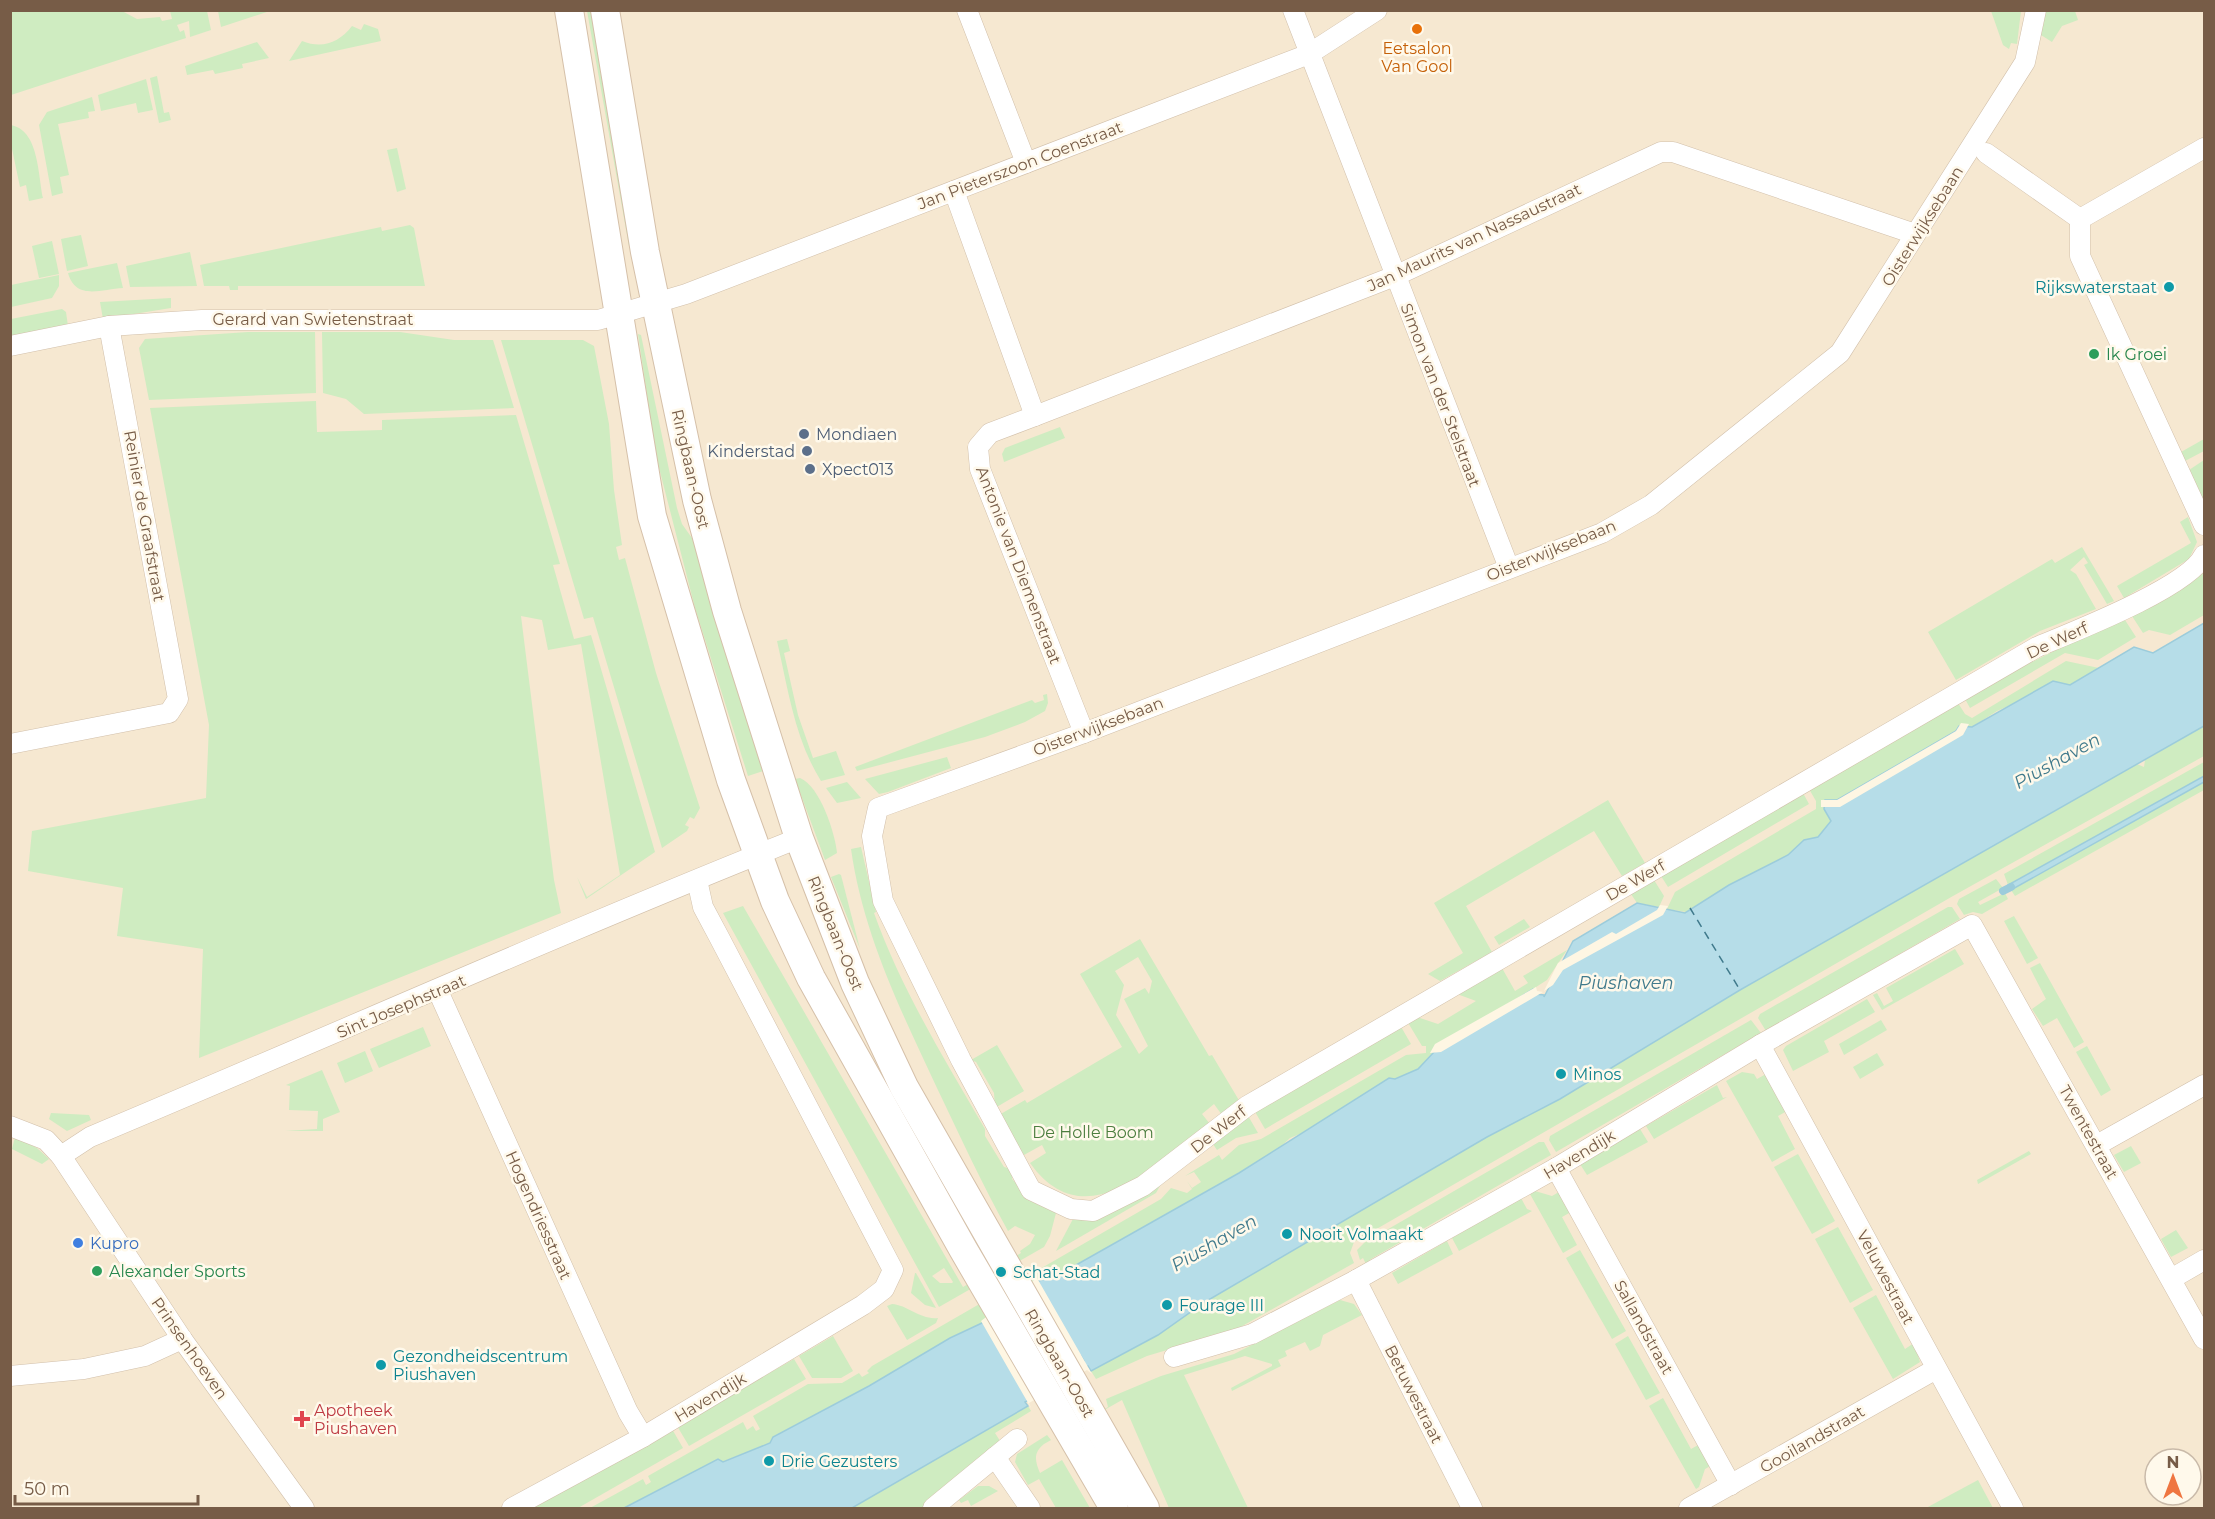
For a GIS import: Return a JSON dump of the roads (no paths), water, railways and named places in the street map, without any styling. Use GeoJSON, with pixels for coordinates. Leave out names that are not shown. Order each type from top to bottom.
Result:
{"type":"FeatureCollection","features":[{"type":"Feature","properties":{"kind":"main road","name":"Ringbaan-Oost"},"geometry":{"type":"LineString","coordinates":[[569,10],[617,317],[652,516],[731,780],[775,901],[811,978],[976,1244],[1092,1446],[1144,1509]]}},
{"type":"Feature","properties":{"kind":"main road","name":"Ringbaan-Oost"},"geometry":{"type":"LineString","coordinates":[[605,10],[655,305],[697,500],[727,611],[799,838],[859,993],[976,1244]]}},
{"type":"Feature","properties":{"kind":"main road","name":"Ringbaan-Oost"},"geometry":{"type":"LineString","coordinates":[[1092,1446],[1114,1509]]}},
{"type":"Feature","properties":{"kind":"street"},"geometry":{"type":"LineString","coordinates":[[967,10],[1026,163]]}},
{"type":"Feature","properties":{"kind":"street","name":"Simon van der Stelstraat"},"geometry":{"type":"LineString","coordinates":[[1293,10],[1509,568]]}},
{"type":"Feature","properties":{"kind":"street","name":"Jan Pieterszoon Coenstraat"},"geometry":{"type":"LineString","coordinates":[[655,305],[1310,54],[1377,10]]}},
{"type":"Feature","properties":{"kind":"street","name":"Oisterwijksebaan"},"geometry":{"type":"LineString","coordinates":[[1071,1209],[1031,1190],[961,1060],[883,901],[872,836],[878,808],[1084,733],[1602,533],[1651,505],[1840,353],[2025,62],[2036,10]]}},
{"type":"Feature","properties":{"kind":"street"},"geometry":{"type":"LineString","coordinates":[[2080,219],[2205,148]]}},
{"type":"Feature","properties":{"kind":"street","name":"Jan Maurits van Nassaustraat"},"geometry":{"type":"LineString","coordinates":[[1035,416],[1395,276],[1661,152],[1673,152],[1916,234]]}},
{"type":"Feature","properties":{"kind":"street"},"geometry":{"type":"LineString","coordinates":[[1986,153],[2080,219]]}},
{"type":"Feature","properties":{"kind":"street"},"geometry":{"type":"LineString","coordinates":[[954,191],[1035,416]]}},
{"type":"Feature","properties":{"kind":"street"},"geometry":{"type":"LineString","coordinates":[[2080,219],[2080,256],[2205,525]]}},
{"type":"Feature","properties":{"kind":"street"},"geometry":{"type":"LineString","coordinates":[[617,317],[655,305]]}},
{"type":"Feature","properties":{"kind":"street","name":"Gerard van Swietenstraat"},"geometry":{"type":"LineString","coordinates":[[10,346],[109,326],[202,320],[598,320],[617,317]]}},
{"type":"Feature","properties":{"kind":"street","name":"Reinier de Graafstraat"},"geometry":{"type":"LineString","coordinates":[[10,744],[169,713],[176,706],[178,699],[109,326]]}},
{"type":"Feature","properties":{"kind":"street","name":"Antonie van Diemenstraat"},"geometry":{"type":"LineString","coordinates":[[1035,416],[990,433],[978,447],[980,469],[1084,733]]}},
{"type":"Feature","properties":{"kind":"street","name":"De Werf"},"geometry":{"type":"LineString","coordinates":[[1071,1209],[1093,1211],[1143,1186],[1247,1106],[2037,647],[2124,610],[2195,569],[2205,555]]}},
{"type":"Feature","properties":{"kind":"street","name":"Sint Josephstraat"},"geometry":{"type":"LineString","coordinates":[[61,1156],[90,1137],[438,991],[609,915],[799,838]]}},
{"type":"Feature","properties":{"kind":"street","name":"Havendijk"},"geometry":{"type":"LineString","coordinates":[[512,1509],[644,1437],[863,1305],[884,1289],[893,1270],[718,937],[703,907],[697,880]]}},
{"type":"Feature","properties":{"kind":"street","name":"Havendijk"},"geometry":{"type":"LineString","coordinates":[[1174,1357],[1252,1334],[1356,1280],[1556,1168],[1760,1045],[1972,925]]}},
{"type":"Feature","properties":{"kind":"street","name":"Twentestraat"},"geometry":{"type":"LineString","coordinates":[[1972,925],[2205,1339]]}},
{"type":"Feature","properties":{"kind":"street","name":"Hogendriesstraat"},"geometry":{"type":"LineString","coordinates":[[438,991],[628,1412],[644,1437]]}},
{"type":"Feature","properties":{"kind":"street","name":"Veluwestraat"},"geometry":{"type":"LineString","coordinates":[[1760,1045],[2013,1509]]}},
{"type":"Feature","properties":{"kind":"street"},"geometry":{"type":"LineString","coordinates":[[2097,1145],[2205,1084]]}},
{"type":"Feature","properties":{"kind":"street"},"geometry":{"type":"LineString","coordinates":[[10,1126],[46,1140],[61,1156]]}},
{"type":"Feature","properties":{"kind":"street","name":"Prinsenhoeven"},"geometry":{"type":"LineString","coordinates":[[61,1156],[182,1339],[304,1509]]}},
{"type":"Feature","properties":{"kind":"street","name":"Sallandstraat"},"geometry":{"type":"LineString","coordinates":[[1556,1168],[1731,1485]]}},
{"type":"Feature","properties":{"kind":"street"},"geometry":{"type":"LineString","coordinates":[[2171,1279],[2205,1260]]}},
{"type":"Feature","properties":{"kind":"street","name":"Betuwestraat"},"geometry":{"type":"LineString","coordinates":[[1356,1280],[1472,1509]]}},
{"type":"Feature","properties":{"kind":"street"},"geometry":{"type":"LineString","coordinates":[[10,1376],[84,1369],[145,1356],[182,1339]]}},
{"type":"Feature","properties":{"kind":"street","name":"Gooilandstraat"},"geometry":{"type":"LineString","coordinates":[[1689,1509],[1936,1369]]}},
{"type":"Feature","properties":{"kind":"street"},"geometry":{"type":"LineString","coordinates":[[933,1509],[1017,1439]]}},
{"type":"Feature","properties":{"kind":"street"},"geometry":{"type":"LineString","coordinates":[[995,1457],[1030,1509]]}},
{"type":"Feature","properties":{"kind":"water","name":"Piushaven"},"geometry":{"type":"Polygon","coordinates":[[[2204,623],[2204,726],[1740,990],[1560,1099],[1487,1137],[1205,1302],[1158,1335],[1091,1371],[1088,1366],[1025,1402],[1028,1406],[852,1508],[624,1508],[718,1459],[723,1462],[770,1443],[773,1437],[869,1386],[950,1338],[982,1323],[1039,1281],[1069,1269],[1239,1173],[1389,1078],[1395,1079],[1418,1069],[1434,1052],[1533,989],[1535,994],[1544,995],[1544,997],[1573,941],[1637,903],[1685,913],[1729,885],[1788,855],[1804,840],[1818,837],[1831,821],[1824,809],[1825,800],[1837,800],[1956,731],[1959,726],[1972,727],[2053,681],[2070,685],[2134,647],[2153,653],[2204,623]],[[1081,1356],[1021,1390],[1084,1361],[1081,1356]]]}},
{"type":"Feature","properties":{"kind":"water"},"geometry":{"type":"Polygon","coordinates":[[[2204,776],[2204,782],[2011,890],[2008,885],[2204,776]]]}},
{"type":"Feature","properties":{"kind":"waterway"},"geometry":{"type":"LineString","coordinates":[[2003,891],[2011,887]]}},
{"type":"Feature","properties":{"kind":"place","name":"Eetsalon Van Gool"},"geometry":{"type":"Point","coordinates":[1417,29]}},
{"type":"Feature","properties":{"kind":"place","name":"Rijkswaterstaat"},"geometry":{"type":"Point","coordinates":[2169,287]}},
{"type":"Feature","properties":{"kind":"place","name":"Ik Groei"},"geometry":{"type":"Point","coordinates":[2094,354]}},
{"type":"Feature","properties":{"kind":"place","name":"Mondiaen"},"geometry":{"type":"Point","coordinates":[804,434]}},
{"type":"Feature","properties":{"kind":"place","name":"Kinderstad"},"geometry":{"type":"Point","coordinates":[807,451]}},
{"type":"Feature","properties":{"kind":"place","name":"Xpect013"},"geometry":{"type":"Point","coordinates":[810,469]}},
{"type":"Feature","properties":{"kind":"place","name":"Minos"},"geometry":{"type":"Point","coordinates":[1561,1074]}},
{"type":"Feature","properties":{"kind":"place","name":"Nooit Volmaakt"},"geometry":{"type":"Point","coordinates":[1287,1234]}},
{"type":"Feature","properties":{"kind":"place","name":"Kupro"},"geometry":{"type":"Point","coordinates":[78,1243]}},
{"type":"Feature","properties":{"kind":"place","name":"Alexander Sports"},"geometry":{"type":"Point","coordinates":[97,1271]}},
{"type":"Feature","properties":{"kind":"place","name":"Schat-Stad"},"geometry":{"type":"Point","coordinates":[1001,1272]}},
{"type":"Feature","properties":{"kind":"place","name":"Fourage III"},"geometry":{"type":"Point","coordinates":[1167,1305]}},
{"type":"Feature","properties":{"kind":"place","name":"Gezondheidscentrum Piushaven"},"geometry":{"type":"Point","coordinates":[381,1365]}},
{"type":"Feature","properties":{"kind":"place","name":"Apotheek Piushaven"},"geometry":{"type":"Point","coordinates":[302,1419]}},
{"type":"Feature","properties":{"kind":"place","name":"Drie Gezusters"},"geometry":{"type":"Point","coordinates":[769,1461]}},
{"type":"Feature","properties":{"kind":"park label","name":"De Holle Boom"},"geometry":{"type":"Point","coordinates":[1093,1132]}}]}
